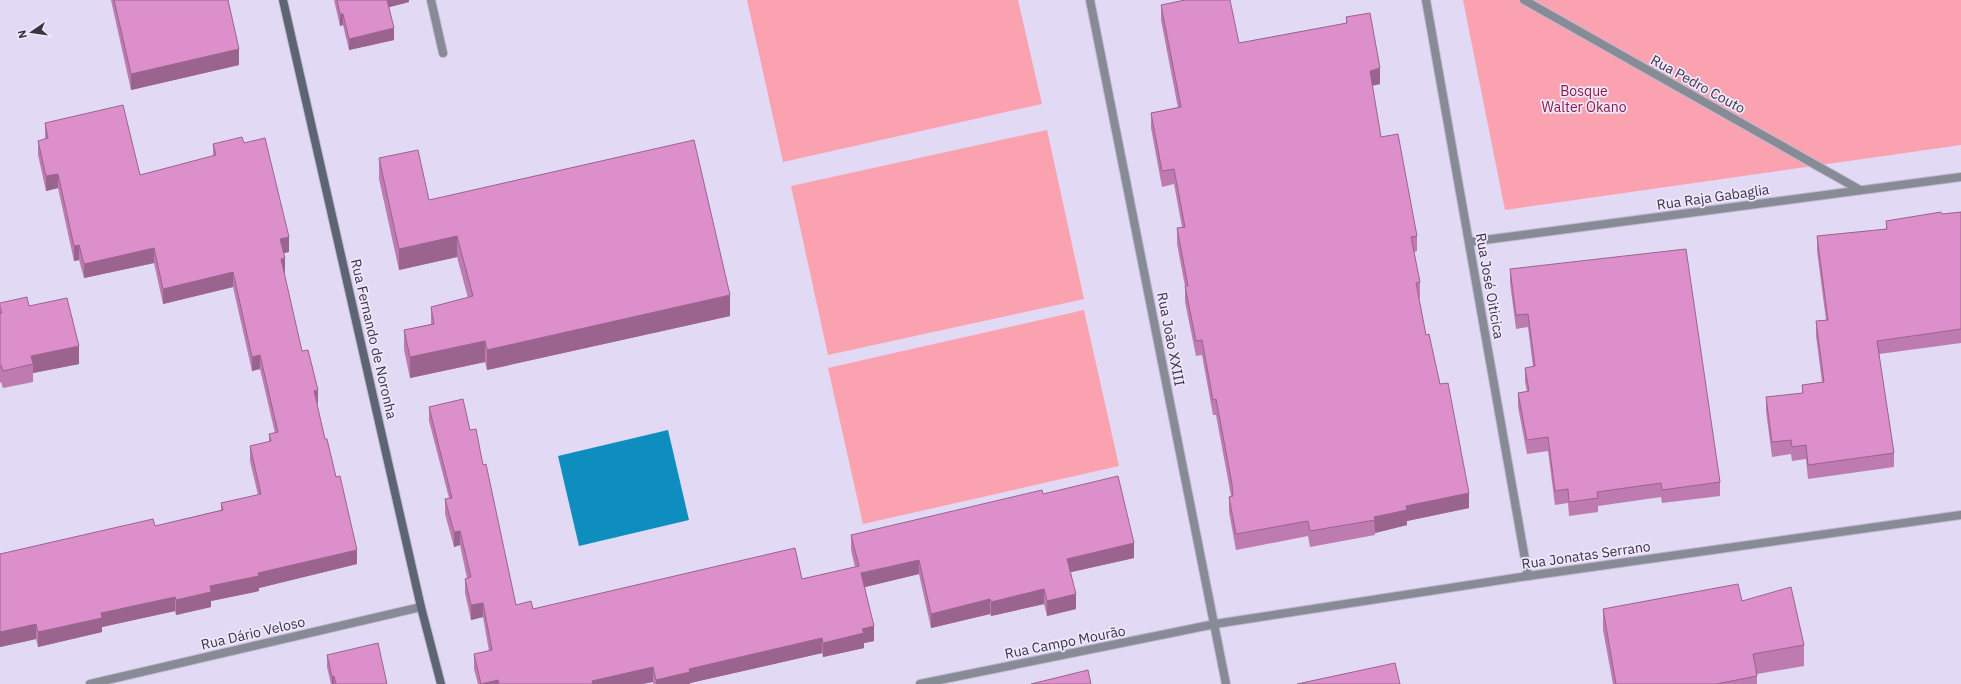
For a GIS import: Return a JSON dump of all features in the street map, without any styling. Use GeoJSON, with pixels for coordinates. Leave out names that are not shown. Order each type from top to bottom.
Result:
{"type":"FeatureCollection","features":[{"type":"Feature","properties":{"kind":"street","name":"Rua Fernando de Noronha"},"geometry":{"type":"LineString","coordinates":[[283,0],[421,607],[441,684]]}},
{"type":"Feature","properties":{"kind":"street"},"geometry":{"type":"LineString","coordinates":[[431,0],[443,53]]}},
{"type":"Feature","properties":{"kind":"street","name":"Rua João XXIII"},"geometry":{"type":"LineString","coordinates":[[1090,0],[1226,684]]}},
{"type":"Feature","properties":{"kind":"street","name":"Rua José Oiticica"},"geometry":{"type":"LineString","coordinates":[[1426,0],[1528,576]]}},
{"type":"Feature","properties":{"kind":"street","name":"Rua Pedro Couto"},"geometry":{"type":"LineString","coordinates":[[1524,0],[1860,190]]}},
{"type":"Feature","properties":{"kind":"street","name":"Rua Raja Gabaglia"},"geometry":{"type":"LineString","coordinates":[[1468,242],[1961,177]]}},
{"type":"Feature","properties":{"kind":"street","name":"Rua Jonatas Serrano"},"geometry":{"type":"LineString","coordinates":[[1215,624],[1528,576],[1961,515]]}},
{"type":"Feature","properties":{"kind":"street","name":"Rua Dário Veloso"},"geometry":{"type":"LineString","coordinates":[[90,684],[421,607]]}},
{"type":"Feature","properties":{"kind":"street","name":"Rua Campo Mourão"},"geometry":{"type":"LineString","coordinates":[[920,684],[1215,624]]}},
{"type":"Feature","properties":{"kind":"green space"},"geometry":{"type":"Polygon","coordinates":[[[747,0],[1018,0],[1042,104],[783,162],[747,0]]]}},
{"type":"Feature","properties":{"kind":"green space","name":"Bosque Walter Okano"},"geometry":{"type":"Polygon","coordinates":[[[1463,0],[1961,0],[1961,145],[1505,210],[1463,0]]]}},
{"type":"Feature","properties":{"kind":"green space"},"geometry":{"type":"Polygon","coordinates":[[[1047,130],[1084,299],[828,355],[791,186],[1047,130]]]}},
{"type":"Feature","properties":{"kind":"green space"},"geometry":{"type":"Polygon","coordinates":[[[1084,310],[1119,466],[863,524],[828,368],[1084,310]]]}},
{"type":"Feature","properties":{"kind":"water"},"geometry":{"type":"Polygon","coordinates":[[[668,430],[689,520],[579,546],[558,456],[668,430]]]}},
{"type":"Feature","properties":{"kind":"building"},"geometry":{"type":"Polygon","coordinates":[[[114,0],[228,0],[239,49],[131,74],[114,0]]]}},
{"type":"Feature","properties":{"kind":"building"},"geometry":{"type":"Polygon","coordinates":[[[337,0],[387,0],[394,28],[349,39],[343,14],[340,14],[337,0]]]}},
{"type":"Feature","properties":{"kind":"building"},"geometry":{"type":"Polygon","coordinates":[[[1185,0],[1230,0],[1239,43],[1347,23],[1346,17],[1370,13],[1380,68],[1370,71],[1381,137],[1398,134],[1417,236],[1411,237],[1420,282],[1416,283],[1426,335],[1429,334],[1440,384],[1448,383],[1469,493],[1406,506],[1407,510],[1374,517],[1375,520],[1310,531],[1308,521],[1236,534],[1229,497],[1233,496],[1232,484],[1216,399],[1213,400],[1202,340],[1196,341],[1185,286],[1188,286],[1177,228],[1185,227],[1174,169],[1162,171],[1151,113],[1181,107],[1161,5],[1185,0]]]}},
{"type":"Feature","properties":{"kind":"building"},"geometry":{"type":"Polygon","coordinates":[[[123,105],[140,175],[216,155],[213,144],[242,137],[244,143],[265,138],[289,237],[280,239],[285,258],[281,259],[302,351],[308,350],[318,390],[314,391],[325,439],[327,439],[336,477],[340,476],[357,550],[258,573],[259,576],[210,586],[211,592],[176,600],[175,597],[101,613],[102,618],[38,632],[36,624],[0,632],[0,554],[153,519],[155,526],[223,510],[221,503],[261,494],[250,446],[271,441],[269,434],[278,432],[260,355],[252,357],[233,272],[163,289],[154,248],[84,264],[79,245],[74,246],[58,174],[46,176],[38,141],[48,138],[45,123],[123,105]]]}},
{"type":"Feature","properties":{"kind":"building"},"geometry":{"type":"Polygon","coordinates":[[[694,140],[730,295],[487,350],[485,341],[410,357],[404,330],[434,324],[431,307],[473,296],[457,236],[399,249],[379,158],[418,150],[429,200],[694,140]]]}},
{"type":"Feature","properties":{"kind":"building"},"geometry":{"type":"Polygon","coordinates":[[[1941,212],[1942,214],[1961,212],[1961,329],[1877,341],[1894,453],[1808,465],[1806,445],[1792,447],[1791,440],[1772,442],[1766,397],[1803,393],[1802,385],[1824,382],[1816,321],[1828,320],[1817,236],[1887,229],[1886,221],[1941,212]]]}},
{"type":"Feature","properties":{"kind":"building"},"geometry":{"type":"Polygon","coordinates":[[[1686,249],[1720,482],[1662,490],[1661,483],[1597,492],[1598,498],[1569,502],[1568,489],[1555,491],[1548,437],[1527,440],[1518,393],[1529,391],[1525,368],[1535,366],[1528,314],[1516,315],[1510,269],[1686,249]]]}},
{"type":"Feature","properties":{"kind":"building"},"geometry":{"type":"Polygon","coordinates":[[[27,297],[29,306],[67,298],[79,346],[31,356],[33,364],[3,371],[0,365],[0,313],[2,313],[0,303],[27,297]]]}},
{"type":"Feature","properties":{"kind":"building"},"geometry":{"type":"Polygon","coordinates":[[[463,399],[470,430],[476,429],[483,465],[486,464],[516,605],[531,601],[533,609],[795,548],[802,579],[859,566],[851,535],[1042,490],[1043,494],[1118,476],[1134,543],[1067,559],[1076,594],[1047,601],[1044,589],[991,602],[990,599],[931,614],[919,560],[861,573],[874,626],[862,629],[864,633],[823,643],[822,638],[689,669],[690,672],[656,680],[653,667],[592,681],[593,684],[499,684],[498,680],[481,684],[474,654],[492,650],[483,603],[471,605],[465,579],[471,577],[460,531],[454,532],[445,499],[452,498],[429,407],[463,399]]]}},
{"type":"Feature","properties":{"kind":"building"},"geometry":{"type":"Polygon","coordinates":[[[1738,584],[1742,601],[1791,587],[1804,645],[1753,654],[1757,676],[1716,684],[1616,684],[1603,609],[1738,584]]]}},
{"type":"Feature","properties":{"kind":"building"},"geometry":{"type":"Polygon","coordinates":[[[378,643],[387,684],[336,684],[334,676],[332,677],[327,655],[378,643]]]}},
{"type":"Feature","properties":{"kind":"building"},"geometry":{"type":"Polygon","coordinates":[[[1395,663],[1400,684],[1297,684],[1395,663]]]}},
{"type":"Feature","properties":{"kind":"building"},"geometry":{"type":"Polygon","coordinates":[[[1088,670],[1091,684],[1031,684],[1088,670]]]}}]}
